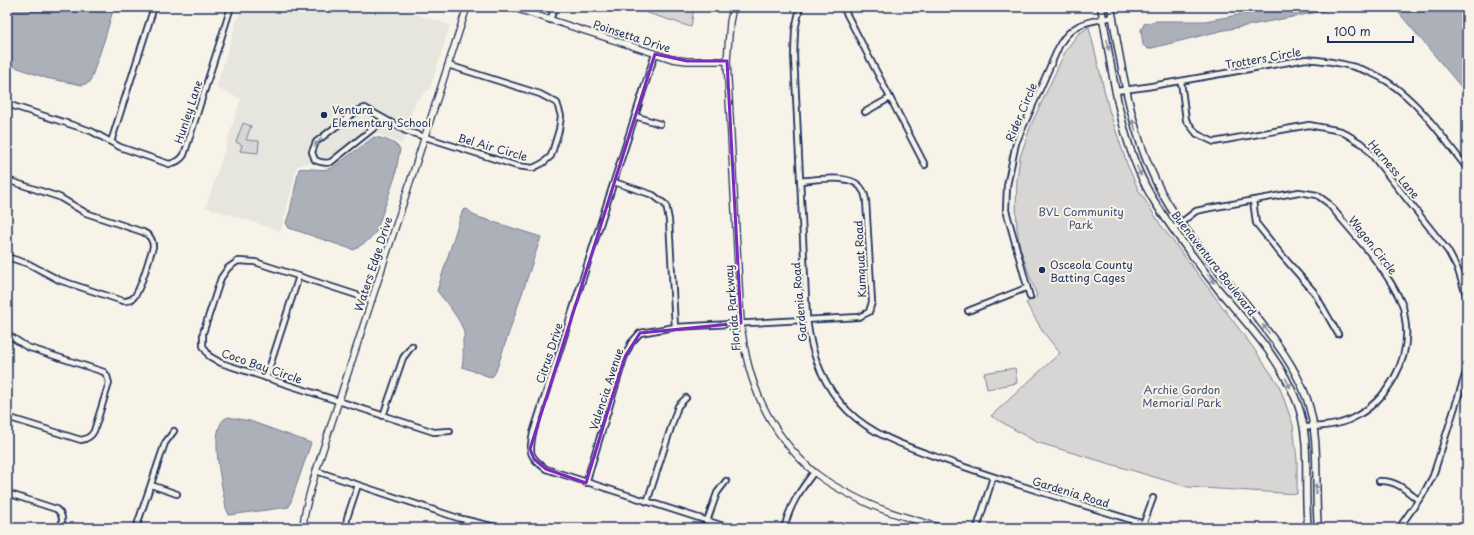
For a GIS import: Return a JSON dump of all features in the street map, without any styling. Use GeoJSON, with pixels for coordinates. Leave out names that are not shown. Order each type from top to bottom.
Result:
{"type":"FeatureCollection","features":[{"type":"Feature","properties":{"kind":"main road","name":"Buenaventura Boulevard"},"geometry":{"type":"LineString","coordinates":[[1101,7],[1122,123],[1133,157],[1155,202],[1172,229],[1278,362],[1293,393],[1304,427],[1306,510],[1308,528]]}},
{"type":"Feature","properties":{"kind":"main road","name":"Buenaventura Boulevard"},"geometry":{"type":"LineString","coordinates":[[1111,7],[1133,121],[1151,172],[1180,223],[1288,359],[1307,400],[1314,427],[1318,528]]}},
{"type":"Feature","properties":{"kind":"street"},"geometry":{"type":"LineString","coordinates":[[111,142],[154,7]]}},
{"type":"Feature","properties":{"kind":"street","name":"Hunley Lane"},"geometry":{"type":"LineString","coordinates":[[7,104],[91,131],[120,147],[169,164],[181,160],[184,155],[231,7]]}},
{"type":"Feature","properties":{"kind":"street","name":"Waters Edge Drive"},"geometry":{"type":"LineString","coordinates":[[303,528],[308,498],[316,472],[467,7]]}},
{"type":"Feature","properties":{"kind":"street","name":"Poinsetta Drive"},"geometry":{"type":"LineString","coordinates":[[511,7],[672,59],[687,61],[727,61]]}},
{"type":"Feature","properties":{"kind":"street"},"geometry":{"type":"LineString","coordinates":[[550,20],[554,7]]}},
{"type":"Feature","properties":{"kind":"street","name":"Florida Parkway"},"geometry":{"type":"LineString","coordinates":[[733,7],[729,28],[727,61],[741,323],[744,348],[750,375],[759,398],[771,421],[792,450],[814,472],[833,485],[870,504],[941,528]]}},
{"type":"Feature","properties":{"kind":"street","name":"Gardenia Road"},"geometry":{"type":"LineString","coordinates":[[800,7],[795,30],[794,56],[807,319],[809,339],[819,369],[828,387],[848,412],[866,426],[896,443],[993,477],[1143,526]]}},
{"type":"Feature","properties":{"kind":"street"},"geometry":{"type":"LineString","coordinates":[[842,7],[925,165]]}},
{"type":"Feature","properties":{"kind":"street","name":"Rider Circle"},"geometry":{"type":"LineString","coordinates":[[1030,297],[1026,288],[1006,210],[1007,186],[1016,142],[1060,44],[1066,35],[1072,29],[1083,23],[1113,17]]}},
{"type":"Feature","properties":{"kind":"street","name":"Citrus Drive"},"geometry":{"type":"LineString","coordinates":[[655,54],[533,433],[530,450],[534,459],[546,469],[730,528]]}},
{"type":"Feature","properties":{"kind":"street","name":"Trotters Circle"},"geometry":{"type":"LineString","coordinates":[[1116,91],[1306,59],[1330,61],[1350,65],[1388,82],[1419,109],[1467,168]]}},
{"type":"Feature","properties":{"kind":"street","name":"Bel Air Circle"},"geometry":{"type":"LineString","coordinates":[[425,136],[517,166],[533,168],[543,164],[551,156],[559,130],[561,116],[557,103],[540,94],[448,65]]}},
{"type":"Feature","properties":{"kind":"street","name":"Harness Lane"},"geometry":{"type":"LineString","coordinates":[[1181,81],[1186,120],[1197,134],[1214,142],[1309,125],[1341,131],[1364,145],[1448,251],[1458,270],[1467,298]]}},
{"type":"Feature","properties":{"kind":"street"},"geometry":{"type":"LineString","coordinates":[[865,112],[890,98]]}},
{"type":"Feature","properties":{"kind":"street"},"geometry":{"type":"LineString","coordinates":[[383,119],[331,162],[326,164],[315,160],[312,152],[316,142],[362,108],[365,108],[406,131],[425,136]]}},
{"type":"Feature","properties":{"kind":"street"},"geometry":{"type":"LineString","coordinates":[[634,116],[660,124]]}},
{"type":"Feature","properties":{"kind":"street","name":"Kumquat Road"},"geometry":{"type":"LineString","coordinates":[[741,323],[807,319],[859,318],[869,312],[872,302],[872,294],[866,200],[863,190],[854,182],[840,178],[800,180]]}},
{"type":"Feature","properties":{"kind":"street"},"geometry":{"type":"LineString","coordinates":[[7,180],[59,197],[86,213],[148,234],[153,243],[153,247],[137,292],[132,299],[128,301],[122,301],[59,280],[29,264],[7,257]]}},
{"type":"Feature","properties":{"kind":"street"},"geometry":{"type":"LineString","coordinates":[[614,182],[653,195],[666,205],[669,220],[675,327]]}},
{"type":"Feature","properties":{"kind":"street","name":"Wagon Circle"},"geometry":{"type":"LineString","coordinates":[[1172,229],[1196,211],[1299,192],[1317,195],[1328,203],[1389,278],[1402,305],[1406,323],[1407,341],[1403,362],[1386,391],[1368,409],[1350,419],[1333,424],[1304,427]]}},
{"type":"Feature","properties":{"kind":"street"},"geometry":{"type":"LineString","coordinates":[[1253,200],[1256,223],[1314,292],[1338,334]]}},
{"type":"Feature","properties":{"kind":"street","name":"Coco Bay Circle"},"geometry":{"type":"LineString","coordinates":[[372,300],[254,262],[238,261],[228,268],[221,278],[203,334],[203,346],[209,356],[221,363],[434,432],[450,431]]}},
{"type":"Feature","properties":{"kind":"street"},"geometry":{"type":"LineString","coordinates":[[266,378],[299,276]]}},
{"type":"Feature","properties":{"kind":"street"},"geometry":{"type":"LineString","coordinates":[[968,310],[1026,288]]}},
{"type":"Feature","properties":{"kind":"street","name":"Valencia Avenue"},"geometry":{"type":"LineString","coordinates":[[586,483],[624,358],[631,344],[640,333],[675,327],[741,323]]}},
{"type":"Feature","properties":{"kind":"street"},"geometry":{"type":"LineString","coordinates":[[7,334],[27,347],[104,372],[109,383],[94,431],[92,436],[87,439],[81,440],[7,417]]}},
{"type":"Feature","properties":{"kind":"street"},"geometry":{"type":"LineString","coordinates":[[383,416],[403,358],[412,346]]}},
{"type":"Feature","properties":{"kind":"street"},"geometry":{"type":"LineString","coordinates":[[1399,528],[1429,483],[1438,463],[1467,369]]}},
{"type":"Feature","properties":{"kind":"street"},"geometry":{"type":"LineString","coordinates":[[647,502],[678,406],[686,398]]}},
{"type":"Feature","properties":{"kind":"street"},"geometry":{"type":"LineString","coordinates":[[136,528],[165,444],[174,431]]}},
{"type":"Feature","properties":{"kind":"street"},"geometry":{"type":"LineString","coordinates":[[316,472],[458,518],[500,528]]}},
{"type":"Feature","properties":{"kind":"street"},"geometry":{"type":"LineString","coordinates":[[784,528],[788,512],[797,495],[814,472]]}},
{"type":"Feature","properties":{"kind":"street"},"geometry":{"type":"LineString","coordinates":[[977,528],[993,477]]}},
{"type":"Feature","properties":{"kind":"street"},"geometry":{"type":"LineString","coordinates":[[707,521],[717,493],[726,481]]}},
{"type":"Feature","properties":{"kind":"street"},"geometry":{"type":"LineString","coordinates":[[1379,482],[1387,481],[1396,483],[1418,500]]}},
{"type":"Feature","properties":{"kind":"street"},"geometry":{"type":"LineString","coordinates":[[151,485],[177,494]]}},
{"type":"Feature","properties":{"kind":"street"},"geometry":{"type":"LineString","coordinates":[[346,528],[347,518],[358,485]]}},
{"type":"Feature","properties":{"kind":"street"},"geometry":{"type":"LineString","coordinates":[[7,492],[56,509],[60,512],[62,518],[61,528]]}},
{"type":"Feature","properties":{"kind":"street"},"geometry":{"type":"LineString","coordinates":[[1143,526],[1153,498]]}},
{"type":"Feature","properties":{"kind":"highlighted area"},"geometry":{"type":"Polygon","coordinates":[[[655,54],[687,61],[727,61],[741,323],[640,333],[624,358],[586,483],[546,469],[534,459],[530,449],[655,54]]]}},
{"type":"Feature","properties":{"kind":"shaded area"},"geometry":{"type":"Polygon","coordinates":[[[7,7],[114,7],[90,82],[82,85],[46,78],[7,64],[7,7]]]}},
{"type":"Feature","properties":{"kind":"shaded area","name":"Ventura Elementary School"},"geometry":{"type":"Polygon","coordinates":[[[241,7],[393,7],[450,25],[430,89],[416,100],[402,144],[376,133],[331,165],[323,167],[312,162],[297,166],[281,231],[206,207],[241,99],[216,88],[241,7]]]}},
{"type":"Feature","properties":{"kind":"shaded area"},"geometry":{"type":"Polygon","coordinates":[[[1281,7],[1344,7],[1220,31],[1148,49],[1143,45],[1141,30],[1144,24],[1156,21],[1205,21],[1281,7]]]}},
{"type":"Feature","properties":{"kind":"shaded area"},"geometry":{"type":"Polygon","coordinates":[[[1394,7],[1467,7],[1467,94],[1394,7]]]}},
{"type":"Feature","properties":{"kind":"shaded area"},"geometry":{"type":"Polygon","coordinates":[[[374,137],[381,138],[395,144],[400,149],[395,177],[376,232],[370,239],[354,250],[289,228],[286,223],[299,169],[324,170],[332,168],[374,137]]]}},
{"type":"Feature","properties":{"kind":"shaded area"},"geometry":{"type":"Polygon","coordinates":[[[467,209],[475,216],[541,237],[496,371],[493,376],[490,377],[462,367],[463,328],[453,311],[437,291],[461,215],[463,210],[467,209]]]}},
{"type":"Feature","properties":{"kind":"shaded area"},"geometry":{"type":"Polygon","coordinates":[[[228,417],[250,421],[311,443],[289,507],[229,515],[226,508],[220,473],[217,444],[221,422],[228,417]]]}},
{"type":"Feature","properties":{"kind":"green space"},"geometry":{"type":"Polygon","coordinates":[[[629,7],[694,7],[691,27],[629,7]]]}},
{"type":"Feature","properties":{"kind":"green space"},"geometry":{"type":"Polygon","coordinates":[[[1089,27],[1109,110],[1127,164],[1138,189],[1160,224],[1252,346],[1279,385],[1293,425],[1297,460],[1297,494],[1188,487],[1036,442],[991,416],[1060,353],[1044,333],[1026,303],[1037,296],[1020,248],[1017,228],[1017,180],[1020,157],[1031,125],[1066,50],[1078,34],[1089,27]]]}},
{"type":"Feature","properties":{"kind":"green space"},"geometry":{"type":"Polygon","coordinates":[[[243,123],[251,126],[246,140],[259,141],[258,153],[240,151],[242,145],[236,142],[243,123]]]}},
{"type":"Feature","properties":{"kind":"green space"},"geometry":{"type":"Polygon","coordinates":[[[1015,368],[1017,383],[987,389],[984,373],[1015,368]]]}},
{"type":"Feature","properties":{"kind":"place","name":"Ventura Elementary School"},"geometry":{"type":"Point","coordinates":[324,115]}},
{"type":"Feature","properties":{"kind":"place","name":"Osceola County Batting Cages"},"geometry":{"type":"Point","coordinates":[1042,270]}},
{"type":"Feature","properties":{"kind":"park label","name":"BVL Community Park"},"geometry":{"type":"Point","coordinates":[1081,217]}},
{"type":"Feature","properties":{"kind":"park label","name":"Archie Gordon Memorial Park"},"geometry":{"type":"Point","coordinates":[1182,395]}}]}
